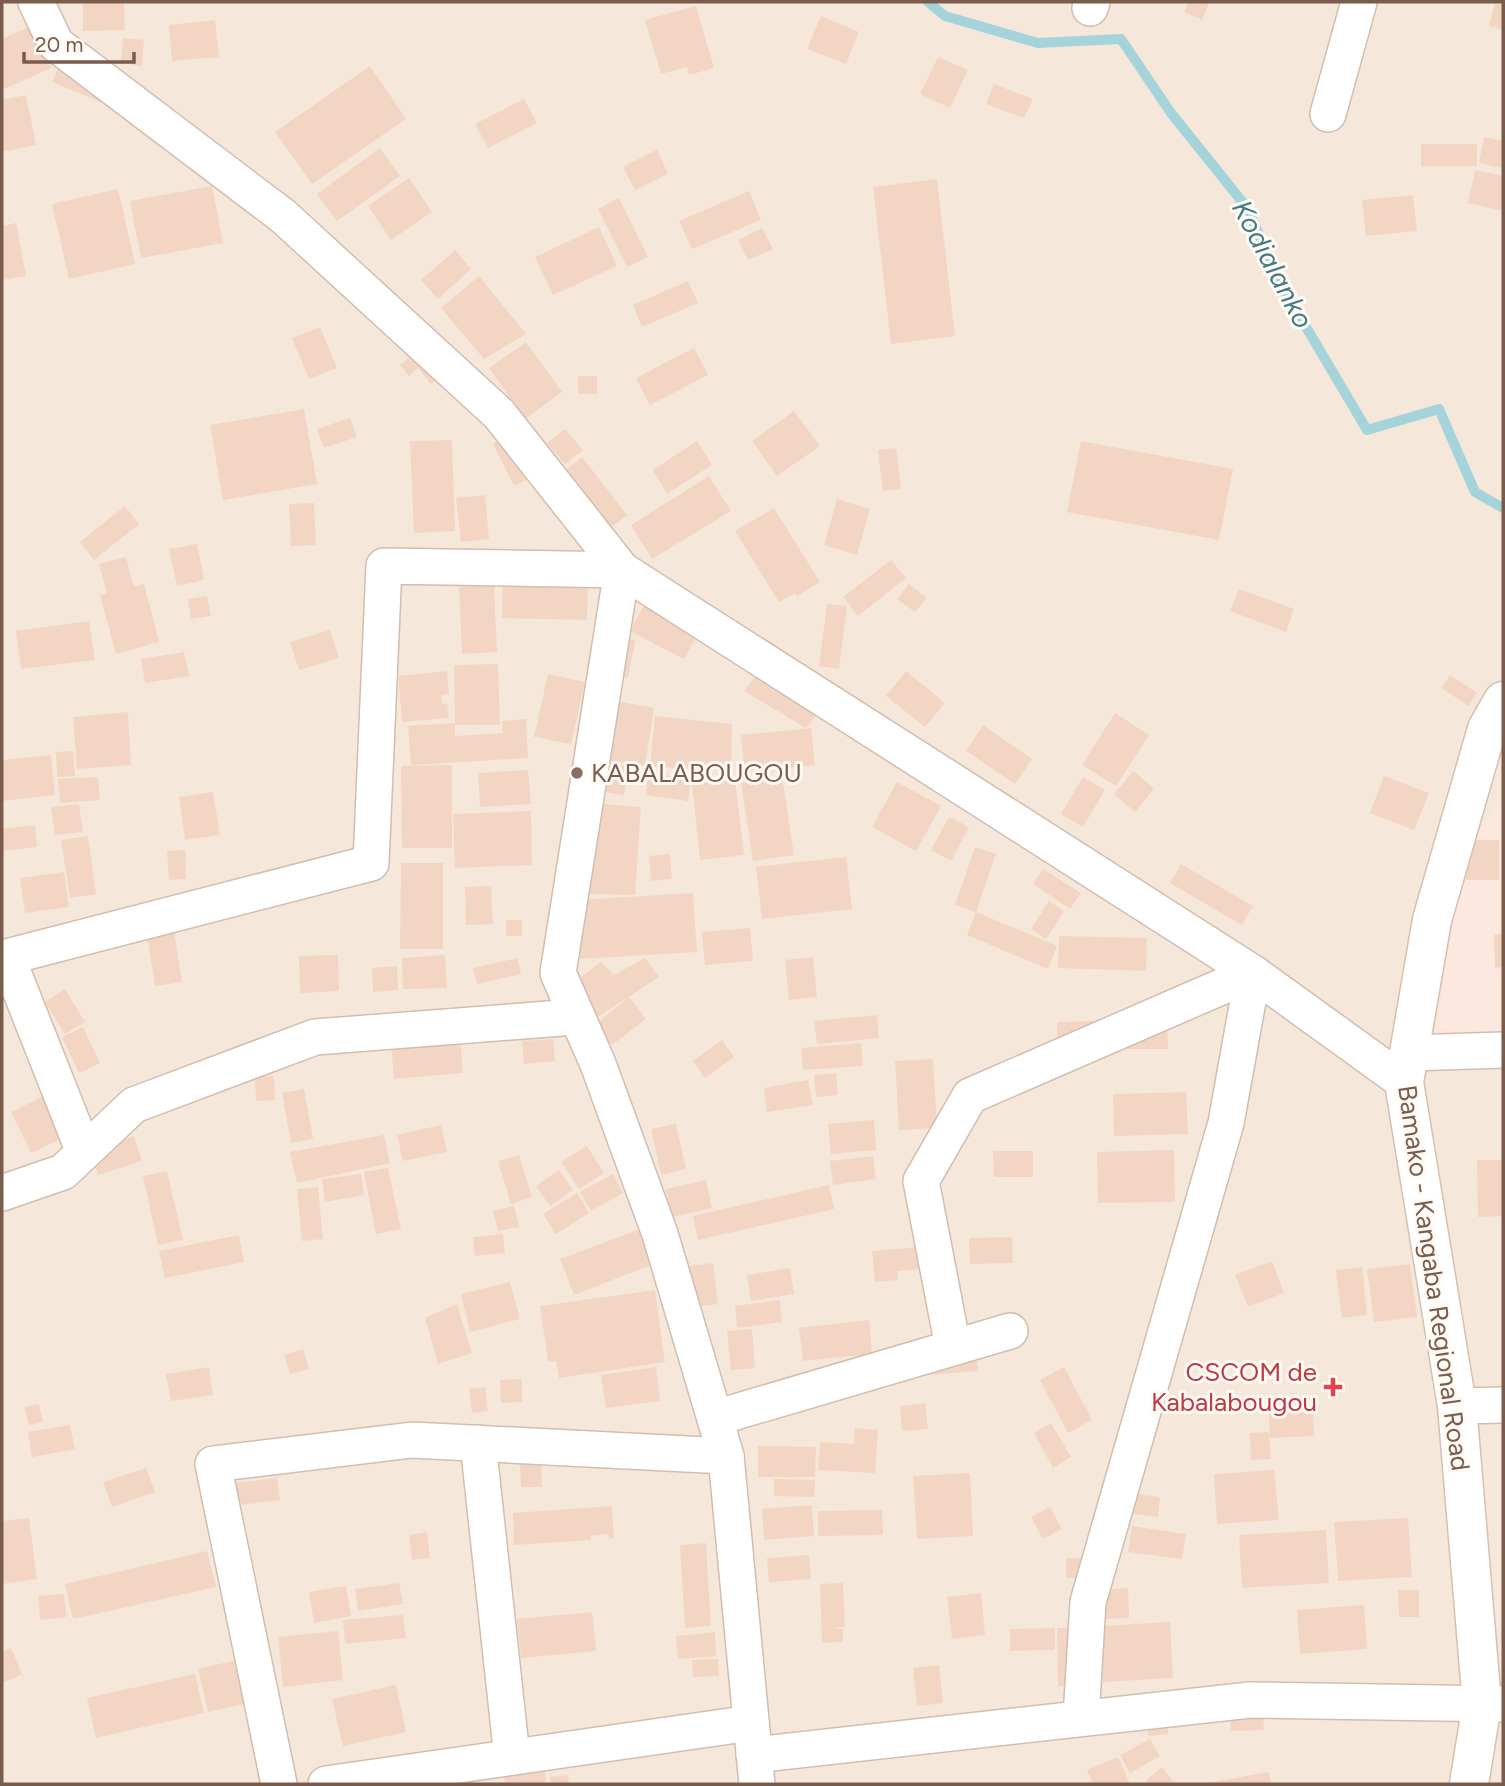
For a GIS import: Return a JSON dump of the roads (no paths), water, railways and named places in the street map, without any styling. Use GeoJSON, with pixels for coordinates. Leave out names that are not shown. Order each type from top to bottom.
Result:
{"type":"FeatureCollection","features":[{"type":"Feature","properties":{"kind":"street"},"geometry":{"type":"LineString","coordinates":[[36,2],[56,44],[283,216],[499,414],[622,569],[1253,973],[1407,1068],[1503,1050]]}},
{"type":"Feature","properties":{"kind":"street"},"geometry":{"type":"LineString","coordinates":[[1328,114],[1359,2]]}},
{"type":"Feature","properties":{"kind":"street"},"geometry":{"type":"LineString","coordinates":[[84,1152],[7,957],[371,863],[384,566],[622,569]]}},
{"type":"Feature","properties":{"kind":"street"},"geometry":{"type":"LineString","coordinates":[[622,569],[558,973],[575,1017],[598,1063],[660,1234],[726,1456],[754,1754]]}},
{"type":"Feature","properties":{"kind":"street","name":"Bamako - Kangaba Regional Road"},"geometry":{"type":"LineString","coordinates":[[1469,1784],[1493,1704],[1457,1406],[1407,1068],[1432,920],[1487,729],[1503,701]]}},
{"type":"Feature","properties":{"kind":"street"},"geometry":{"type":"LineString","coordinates":[[953,1347],[921,1181],[970,1096],[1253,973]]}},
{"type":"Feature","properties":{"kind":"street"},"geometry":{"type":"LineString","coordinates":[[1081,1718],[1088,1602],[1226,1123],[1253,973]]}},
{"type":"Feature","properties":{"kind":"street"},"geometry":{"type":"LineString","coordinates":[[2,1193],[64,1172],[134,1105],[315,1037],[575,1017]]}},
{"type":"Feature","properties":{"kind":"street"},"geometry":{"type":"LineString","coordinates":[[715,1418],[1010,1331]]}},
{"type":"Feature","properties":{"kind":"street"},"geometry":{"type":"LineString","coordinates":[[1457,1406],[1503,1405]]}},
{"type":"Feature","properties":{"kind":"street"},"geometry":{"type":"LineString","coordinates":[[279,1784],[213,1464],[412,1440],[726,1456]]}},
{"type":"Feature","properties":{"kind":"street"},"geometry":{"type":"LineString","coordinates":[[478,1443],[512,1757]]}},
{"type":"Feature","properties":{"kind":"street"},"geometry":{"type":"LineString","coordinates":[[326,1784],[512,1757],[754,1754],[1250,1700],[1493,1704]]}},
{"type":"Feature","properties":{"kind":"waterway","name":"Kodialanko"},"geometry":{"type":"LineString","coordinates":[[928,2],[945,16],[1038,43],[1121,39],[1171,113],[1248,209],[1280,283],[1367,430],[1439,409],[1475,492],[1503,508]]}},
{"type":"Feature","properties":{"kind":"place","name":"KABALABOUGOU"},"geometry":{"type":"Point","coordinates":[577,773]}},
{"type":"Feature","properties":{"kind":"place","name":"CSCOM de Kabalabougou"},"geometry":{"type":"Point","coordinates":[1333,1387]}}]}
